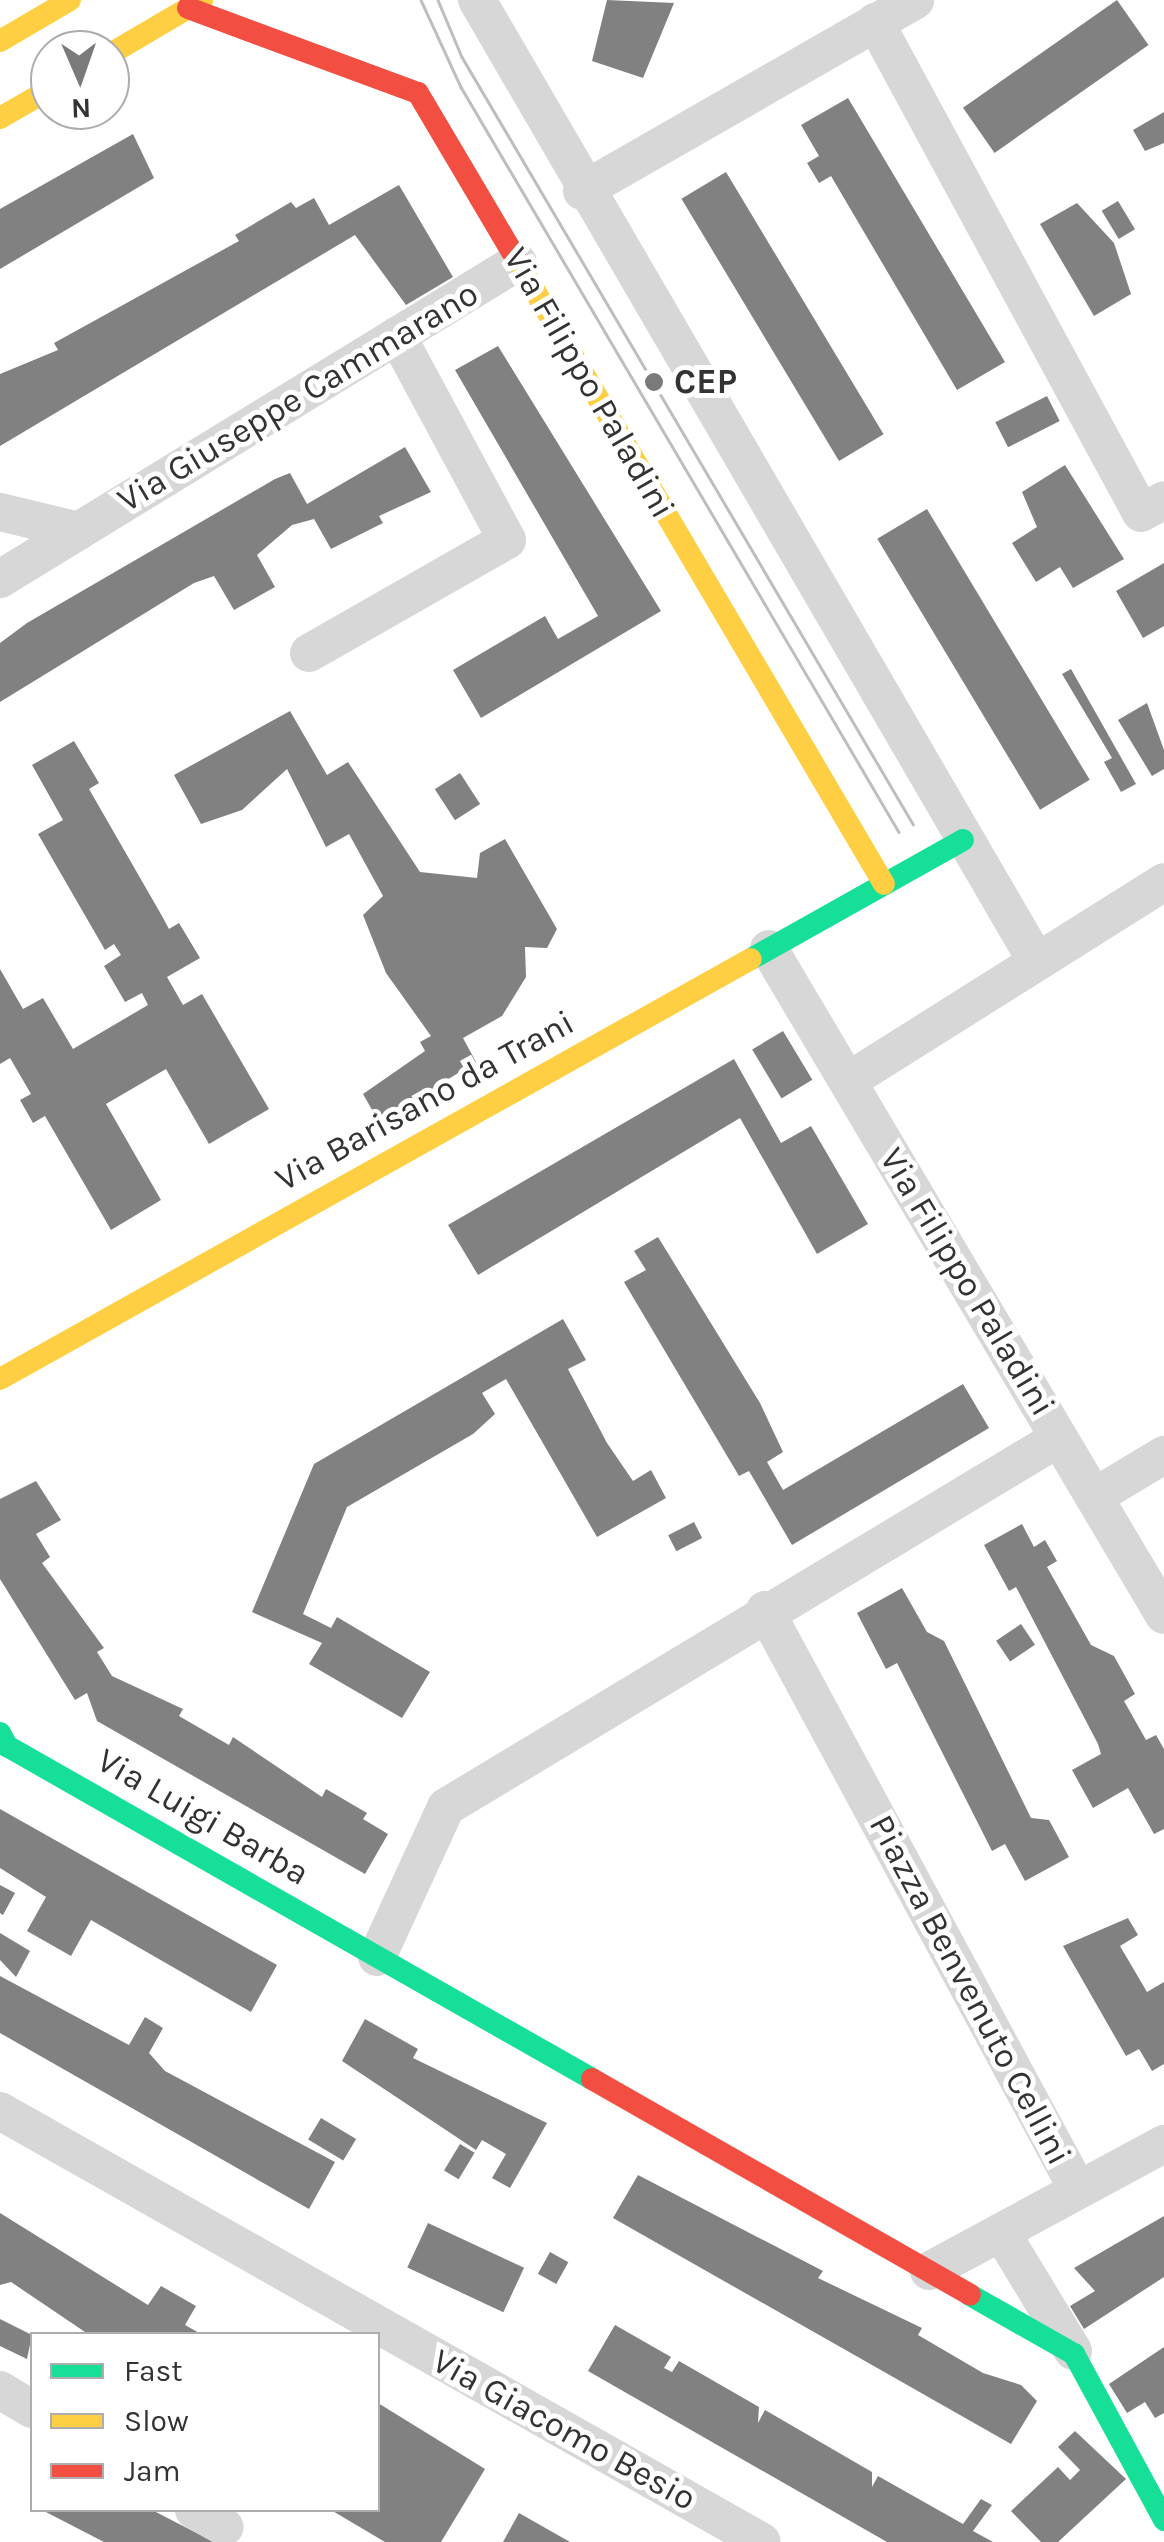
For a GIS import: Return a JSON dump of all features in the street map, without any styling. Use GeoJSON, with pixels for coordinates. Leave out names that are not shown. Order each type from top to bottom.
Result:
{"type":"FeatureCollection","features":[{"type":"Feature","properties":{"kind":"street"},"geometry":{"type":"LineString","coordinates":[[3,26],[70,0]]}},
{"type":"Feature","properties":{"kind":"street"},"geometry":{"type":"LineString","coordinates":[[477,0],[494,42],[1037,962]]}},
{"type":"Feature","properties":{"kind":"street"},"geometry":{"type":"LineString","coordinates":[[494,42],[506,0]]}},
{"type":"Feature","properties":{"kind":"street"},"geometry":{"type":"LineString","coordinates":[[582,191],[915,0]]}},
{"type":"Feature","properties":{"kind":"street"},"geometry":{"type":"LineString","coordinates":[[130,42],[195,4]]}},
{"type":"Feature","properties":{"kind":"street","name":"Via Filippo Paladini"},"geometry":{"type":"LineString","coordinates":[[195,4],[418,93],[884,884]]}},
{"type":"Feature","properties":{"kind":"street"},"geometry":{"type":"LineString","coordinates":[[875,22],[1141,512],[1164,500]]}},
{"type":"Feature","properties":{"kind":"street"},"geometry":{"type":"LineString","coordinates":[[0,118],[30,101]]}},
{"type":"Feature","properties":{"kind":"street","name":"Via Giuseppe Cammarano"},"geometry":{"type":"LineString","coordinates":[[0,579],[518,262]]}},
{"type":"Feature","properties":{"kind":"street"},"geometry":{"type":"LineString","coordinates":[[309,653],[507,540],[397,336]]}},
{"type":"Feature","properties":{"kind":"street","name":"Via Giuseppe Cammarano"},"geometry":{"type":"LineString","coordinates":[[0,512],[79,531]]}},
{"type":"Feature","properties":{"kind":"street","name":"Via Barisano da Trani"},"geometry":{"type":"LineString","coordinates":[[0,1379],[963,840]]}},
{"type":"Feature","properties":{"kind":"street"},"geometry":{"type":"LineString","coordinates":[[848,1081],[1164,882]]}},
{"type":"Feature","properties":{"kind":"street","name":"Via Filippo Paladini"},"geometry":{"type":"LineString","coordinates":[[769,949],[1164,1616]]}},
{"type":"Feature","properties":{"kind":"street"},"geometry":{"type":"LineString","coordinates":[[1059,1438],[765,1610],[446,1807],[378,1957],[1074,2354]]}},
{"type":"Feature","properties":{"kind":"street"},"geometry":{"type":"LineString","coordinates":[[1094,1497],[1164,1455]]}},
{"type":"Feature","properties":{"kind":"street","name":"Piazza Benvenuto Cellini"},"geometry":{"type":"LineString","coordinates":[[765,1610],[1078,2190],[929,2271]]}},
{"type":"Feature","properties":{"kind":"street","name":"Via Luigi Barba"},"geometry":{"type":"LineString","coordinates":[[0,1733],[6,1746],[378,1957]]}},
{"type":"Feature","properties":{"kind":"street","name":"Via Giacomo Besio"},"geometry":{"type":"LineString","coordinates":[[0,2111],[762,2542]]}},
{"type":"Feature","properties":{"kind":"street"},"geometry":{"type":"LineString","coordinates":[[1078,2190],[1164,2144]]}},
{"type":"Feature","properties":{"kind":"street"},"geometry":{"type":"LineString","coordinates":[[1000,2232],[1074,2354],[1164,2523]]}},
{"type":"Feature","properties":{"kind":"street"},"geometry":{"type":"LineString","coordinates":[[0,2390],[30,2408]]}},
{"type":"Feature","properties":{"kind":"street"},"geometry":{"type":"LineString","coordinates":[[1141,2542],[1164,2523]]}},
{"type":"Feature","properties":{"kind":"street"},"geometry":{"type":"LineString","coordinates":[[1154,2542],[1164,2523]]}},
{"type":"Feature","properties":{"kind":"building"},"geometry":{"type":"Polygon","coordinates":[[[607,0],[674,3],[643,78],[592,61],[607,0]]]}},
{"type":"Feature","properties":{"kind":"building"},"geometry":{"type":"Polygon","coordinates":[[[1117,0],[1149,45],[995,153],[963,108],[1117,0]]]}},
{"type":"Feature","properties":{"kind":"building"},"geometry":{"type":"Polygon","coordinates":[[[848,98],[1005,362],[957,390],[831,176],[819,183],[807,163],[819,156],[801,125],[848,98]]]}},
{"type":"Feature","properties":{"kind":"building"},"geometry":{"type":"Polygon","coordinates":[[[1164,112],[1164,143],[1145,151],[1133,130],[1164,112]]]}},
{"type":"Feature","properties":{"kind":"building"},"geometry":{"type":"Polygon","coordinates":[[[133,134],[154,178],[0,269],[0,209],[133,134]]]}},
{"type":"Feature","properties":{"kind":"building"},"geometry":{"type":"Polygon","coordinates":[[[726,172],[884,434],[839,461],[681,199],[726,172]]]}},
{"type":"Feature","properties":{"kind":"building"},"geometry":{"type":"Polygon","coordinates":[[[399,185],[453,277],[406,305],[355,235],[0,446],[0,374],[58,350],[54,343],[239,241],[235,235],[291,202],[296,208],[314,198],[329,225],[399,185]]]}},
{"type":"Feature","properties":{"kind":"building"},"geometry":{"type":"Polygon","coordinates":[[[1118,201],[1135,229],[1119,239],[1102,211],[1118,201]]]}},
{"type":"Feature","properties":{"kind":"building"},"geometry":{"type":"Polygon","coordinates":[[[1077,203],[1114,243],[1131,294],[1094,316],[1040,224],[1077,203]]]}},
{"type":"Feature","properties":{"kind":"building"},"geometry":{"type":"Polygon","coordinates":[[[498,346],[661,611],[481,718],[453,670],[545,616],[558,639],[598,616],[455,370],[498,346]]]}},
{"type":"Feature","properties":{"kind":"building"},"geometry":{"type":"Polygon","coordinates":[[[1047,396],[1060,421],[1008,447],[995,422],[1047,396]]]}},
{"type":"Feature","properties":{"kind":"building"},"geometry":{"type":"Polygon","coordinates":[[[405,447],[431,492],[379,516],[383,523],[331,549],[314,519],[292,525],[257,555],[275,587],[234,610],[214,576],[194,583],[0,702],[0,643],[27,623],[275,479],[290,473],[307,504],[405,447]]]}},
{"type":"Feature","properties":{"kind":"building"},"geometry":{"type":"Polygon","coordinates":[[[1065,465],[1124,559],[1073,588],[1060,567],[1036,582],[1012,543],[1037,527],[1022,492],[1065,465]]]}},
{"type":"Feature","properties":{"kind":"building"},"geometry":{"type":"Polygon","coordinates":[[[927,509],[1090,780],[1040,810],[877,539],[927,509]]]}},
{"type":"Feature","properties":{"kind":"building"},"geometry":{"type":"Polygon","coordinates":[[[1164,563],[1164,626],[1143,638],[1116,591],[1164,563]]]}},
{"type":"Feature","properties":{"kind":"building"},"geometry":{"type":"Polygon","coordinates":[[[1071,669],[1136,784],[1121,792],[1104,762],[1112,758],[1062,674],[1071,669]]]}},
{"type":"Feature","properties":{"kind":"building"},"geometry":{"type":"Polygon","coordinates":[[[1147,703],[1164,750],[1164,769],[1152,776],[1118,720],[1147,703]]]}},
{"type":"Feature","properties":{"kind":"building"},"geometry":{"type":"Polygon","coordinates":[[[290,711],[327,775],[348,762],[420,872],[477,878],[480,853],[505,839],[557,929],[547,948],[525,947],[526,977],[502,1016],[463,1038],[476,1062],[379,1122],[363,1094],[425,1051],[420,1042],[431,1036],[386,973],[363,915],[383,896],[349,834],[326,847],[287,769],[242,810],[201,824],[174,775],[290,711]]]}},
{"type":"Feature","properties":{"kind":"building"},"geometry":{"type":"Polygon","coordinates":[[[74,741],[99,783],[89,789],[169,929],[179,923],[200,958],[167,977],[183,1005],[202,994],[269,1109],[209,1144],[166,1069],[106,1104],[161,1200],[111,1230],[45,1116],[33,1123],[20,1100],[31,1094],[10,1058],[0,1064],[0,969],[23,1009],[43,998],[73,1049],[148,1005],[142,993],[125,1002],[104,966],[121,955],[114,944],[105,950],[38,834],[63,820],[32,765],[74,741]]]}},
{"type":"Feature","properties":{"kind":"building"},"geometry":{"type":"Polygon","coordinates":[[[460,773],[480,804],[455,820],[435,789],[460,773]]]}},
{"type":"Feature","properties":{"kind":"building"},"geometry":{"type":"Polygon","coordinates":[[[783,1031],[812,1080],[781,1098],[752,1050],[783,1031]]]}},
{"type":"Feature","properties":{"kind":"building"},"geometry":{"type":"Polygon","coordinates":[[[734,1059],[781,1143],[811,1126],[868,1224],[817,1254],[740,1118],[478,1275],[448,1225],[734,1059]]]}},
{"type":"Feature","properties":{"kind":"building"},"geometry":{"type":"Polygon","coordinates":[[[658,1237],[760,1403],[783,1452],[767,1462],[783,1490],[963,1384],[989,1428],[792,1545],[749,1471],[739,1476],[624,1282],[646,1270],[634,1251],[658,1237]]]}},
{"type":"Feature","properties":{"kind":"building"},"geometry":{"type":"Polygon","coordinates":[[[563,1319],[586,1360],[568,1369],[607,1443],[633,1481],[651,1470],[666,1498],[597,1537],[506,1379],[482,1393],[495,1414],[473,1434],[347,1507],[303,1614],[331,1628],[337,1617],[430,1672],[402,1718],[309,1664],[322,1643],[252,1612],[314,1464],[563,1319]]]}},
{"type":"Feature","properties":{"kind":"building"},"geometry":{"type":"Polygon","coordinates":[[[36,1481],[61,1520],[36,1534],[50,1557],[42,1563],[104,1648],[97,1652],[112,1676],[183,1709],[179,1716],[229,1745],[233,1737],[322,1797],[326,1789],[367,1813],[363,1819],[388,1834],[365,1874],[97,1721],[87,1693],[75,1700],[0,1579],[0,1499],[36,1481]]]}},
{"type":"Feature","properties":{"kind":"building"},"geometry":{"type":"Polygon","coordinates":[[[694,1522],[702,1538],[676,1551],[668,1535],[694,1522]]]}},
{"type":"Feature","properties":{"kind":"building"},"geometry":{"type":"Polygon","coordinates":[[[1022,1524],[1034,1547],[1045,1540],[1057,1561],[1047,1567],[1091,1645],[1114,1656],[1135,1694],[1124,1701],[1146,1740],[1156,1735],[1164,1749],[1164,1829],[1154,1834],[1128,1788],[1093,1808],[1072,1770],[1101,1754],[1098,1744],[1016,1587],[1009,1591],[984,1545],[1022,1524]]]}},
{"type":"Feature","properties":{"kind":"building"},"geometry":{"type":"Polygon","coordinates":[[[902,1588],[927,1632],[944,1641],[1031,1818],[1049,1820],[1069,1857],[1025,1881],[1005,1844],[992,1851],[897,1663],[886,1669],[857,1613],[902,1588]]]}},
{"type":"Feature","properties":{"kind":"building"},"geometry":{"type":"Polygon","coordinates":[[[1021,1624],[1035,1645],[1010,1662],[996,1641],[1021,1624]]]}},
{"type":"Feature","properties":{"kind":"building"},"geometry":{"type":"Polygon","coordinates":[[[0,1809],[277,1965],[251,2012],[91,1920],[71,1956],[27,1931],[46,1897],[0,1868],[0,1809]]]}},
{"type":"Feature","properties":{"kind":"building"},"geometry":{"type":"Polygon","coordinates":[[[0,1885],[15,1893],[3,1915],[0,1913],[0,1885]]]}},
{"type":"Feature","properties":{"kind":"building"},"geometry":{"type":"Polygon","coordinates":[[[1128,1918],[1138,1935],[1120,1946],[1147,1992],[1164,1982],[1164,2064],[1152,2071],[1139,2049],[1126,2056],[1063,1946],[1128,1918]]]}},
{"type":"Feature","properties":{"kind":"building"},"geometry":{"type":"Polygon","coordinates":[[[0,1933],[30,1951],[16,1977],[0,1960],[0,1933]]]}},
{"type":"Feature","properties":{"kind":"building"},"geometry":{"type":"Polygon","coordinates":[[[0,1976],[129,2045],[145,2017],[163,2028],[149,2053],[165,2071],[335,2162],[309,2209],[0,2033],[0,1976]]]}},
{"type":"Feature","properties":{"kind":"building"},"geometry":{"type":"Polygon","coordinates":[[[365,2019],[418,2049],[413,2058],[547,2123],[510,2188],[492,2178],[506,2154],[482,2140],[476,2150],[342,2061],[365,2019]]]}},
{"type":"Feature","properties":{"kind":"building"},"geometry":{"type":"Polygon","coordinates":[[[321,2118],[356,2139],[343,2161],[308,2139],[321,2118]]]}},
{"type":"Feature","properties":{"kind":"building"},"geometry":{"type":"Polygon","coordinates":[[[460,2144],[475,2153],[459,2179],[444,2171],[460,2144]]]}},
{"type":"Feature","properties":{"kind":"building"},"geometry":{"type":"Polygon","coordinates":[[[638,2175],[823,2271],[818,2278],[922,2328],[918,2335],[983,2373],[1021,2385],[1037,2401],[1011,2444],[613,2218],[638,2175]]]}},
{"type":"Feature","properties":{"kind":"building"},"geometry":{"type":"Polygon","coordinates":[[[0,2213],[148,2305],[161,2286],[196,2306],[185,2325],[197,2332],[85,2332],[11,2282],[0,2285],[0,2213]]]}},
{"type":"Feature","properties":{"kind":"building"},"geometry":{"type":"Polygon","coordinates":[[[1164,2216],[1164,2277],[1084,2329],[1070,2306],[1095,2291],[1074,2268],[1164,2216]]]}},
{"type":"Feature","properties":{"kind":"building"},"geometry":{"type":"Polygon","coordinates":[[[428,2223],[524,2268],[503,2312],[407,2267],[428,2223]]]}},
{"type":"Feature","properties":{"kind":"building"},"geometry":{"type":"Polygon","coordinates":[[[550,2252],[568,2262],[556,2284],[538,2274],[550,2252]]]}},
{"type":"Feature","properties":{"kind":"building"},"geometry":{"type":"Polygon","coordinates":[[[0,2319],[30,2334],[27,2359],[0,2346],[0,2319]]]}},
{"type":"Feature","properties":{"kind":"building"},"geometry":{"type":"Polygon","coordinates":[[[615,2325],[671,2357],[664,2368],[672,2372],[679,2361],[759,2407],[758,2423],[765,2410],[872,2472],[872,2487],[878,2476],[963,2524],[981,2499],[992,2505],[973,2531],[993,2542],[887,2542],[588,2371],[615,2325]]]}},
{"type":"Feature","properties":{"kind":"building"},"geometry":{"type":"Polygon","coordinates":[[[1164,2347],[1164,2413],[1155,2418],[1145,2402],[1127,2413],[1109,2384],[1164,2347]]]}},
{"type":"Feature","properties":{"kind":"building"},"geometry":{"type":"Polygon","coordinates":[[[380,2404],[485,2469],[441,2542],[385,2542],[334,2512],[380,2512],[380,2404]]]}},
{"type":"Feature","properties":{"kind":"building"},"geometry":{"type":"Polygon","coordinates":[[[1075,2431],[1126,2479],[1058,2542],[1041,2542],[1011,2511],[1058,2467],[1070,2480],[1080,2470],[1058,2447],[1075,2431]]]}},
{"type":"Feature","properties":{"kind":"building"},"geometry":{"type":"Polygon","coordinates":[[[46,2512],[156,2512],[214,2542],[104,2542],[46,2512]]]}},
{"type":"Feature","properties":{"kind":"building"},"geometry":{"type":"Polygon","coordinates":[[[519,2513],[570,2542],[503,2542],[519,2513]]]}},
{"type":"Feature","properties":{"kind":"tram line"},"geometry":{"type":"LineString","coordinates":[[421,0],[461,87],[899,832]]}},
{"type":"Feature","properties":{"kind":"tram line"},"geometry":{"type":"LineString","coordinates":[[438,0],[462,57],[913,824]]}},
{"type":"Feature","properties":{"kind":"traffic: fast"},"geometry":{"type":"LineString","coordinates":[[751,959],[963,840]]}},
{"type":"Feature","properties":{"kind":"traffic: fast"},"geometry":{"type":"LineString","coordinates":[[0,1733],[7,1746],[592,2079]]}},
{"type":"Feature","properties":{"kind":"traffic: fast"},"geometry":{"type":"LineString","coordinates":[[970,2295],[1074,2354],[1164,2520]]}},
{"type":"Feature","properties":{"kind":"traffic: slow"},"geometry":{"type":"LineString","coordinates":[[0,41],[70,0]]}},
{"type":"Feature","properties":{"kind":"traffic: slow"},"geometry":{"type":"LineString","coordinates":[[130,42],[202,0]]}},
{"type":"Feature","properties":{"kind":"traffic: slow"},"geometry":{"type":"LineString","coordinates":[[0,118],[30,101]]}},
{"type":"Feature","properties":{"kind":"traffic: slow"},"geometry":{"type":"LineString","coordinates":[[516,259],[884,884]]}},
{"type":"Feature","properties":{"kind":"traffic: slow"},"geometry":{"type":"LineString","coordinates":[[0,1379],[751,959]]}},
{"type":"Feature","properties":{"kind":"traffic: jam"},"geometry":{"type":"LineString","coordinates":[[188,8],[418,93],[516,259]]}},
{"type":"Feature","properties":{"kind":"traffic: jam"},"geometry":{"type":"LineString","coordinates":[[592,2079],[970,2295]]}},
{"type":"Feature","properties":{"kind":"place","name":"CEP"},"geometry":{"type":"Point","coordinates":[654,382]}}]}
